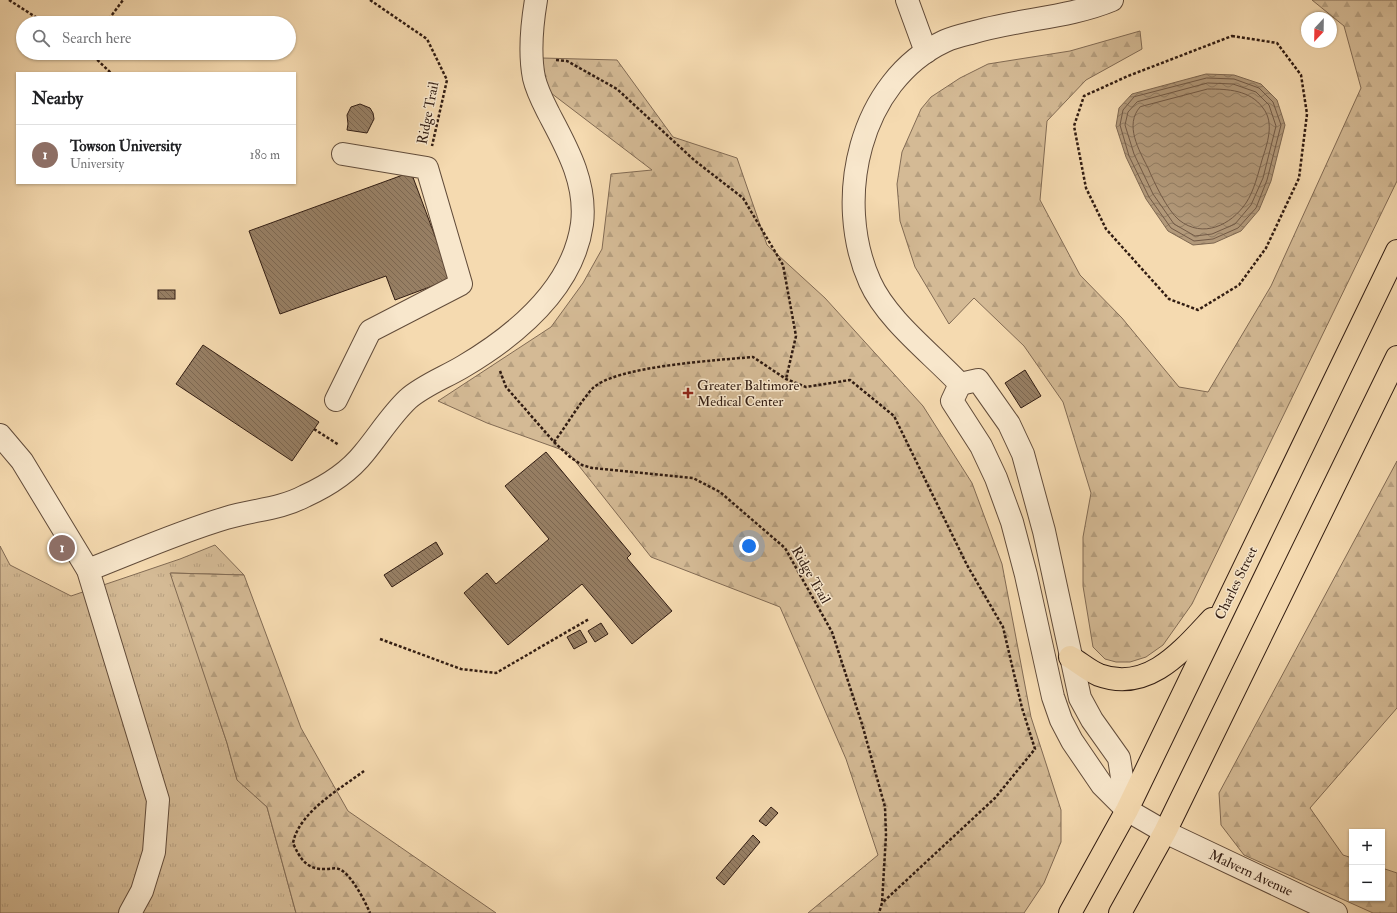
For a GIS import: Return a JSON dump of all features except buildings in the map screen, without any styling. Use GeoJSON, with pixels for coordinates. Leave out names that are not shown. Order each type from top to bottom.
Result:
{"type":"FeatureCollection","features":[{"type":"Feature","properties":{"kind":"main road","name":"Charles Street"},"geometry":{"type":"LineString","coordinates":[[1070,913],[1127,810],[1397,251]]}},
{"type":"Feature","properties":{"kind":"main road"},"geometry":{"type":"LineString","coordinates":[[1120,913],[1165,832],[1397,357]]}},
{"type":"Feature","properties":{"kind":"main road"},"geometry":{"type":"LineString","coordinates":[[1070,657],[1099,675],[1122,680],[1146,677],[1178,655],[1226,605]]}},
{"type":"Feature","properties":{"kind":"street"},"geometry":{"type":"LineString","coordinates":[[88,570],[192,529],[227,517],[284,504],[317,490],[349,468],[363,454],[400,407],[411,397],[485,352],[511,333],[553,290],[570,264],[579,236],[582,213],[582,195],[574,162],[540,97],[534,78],[532,58],[536,0]]}},
{"type":"Feature","properties":{"kind":"street"},"geometry":{"type":"LineString","coordinates":[[907,0],[926,52]]}},
{"type":"Feature","properties":{"kind":"street"},"geometry":{"type":"LineString","coordinates":[[1112,0],[1080,10],[983,29],[948,40],[926,52],[900,75],[882,98],[870,120],[856,167],[853,190],[854,218],[860,252],[870,282],[885,305],[960,384],[978,380],[1009,424],[1023,454],[1044,531],[1080,698],[1096,726],[1119,758],[1127,810]]}},
{"type":"Feature","properties":{"kind":"street"},"geometry":{"type":"LineString","coordinates":[[336,400],[370,331],[461,284],[427,168],[343,154]]}},
{"type":"Feature","properties":{"kind":"street","name":"Malvern Avenue"},"geometry":{"type":"LineString","coordinates":[[960,384],[952,400],[981,446],[996,478],[1012,522],[1026,575],[1053,697],[1061,720],[1072,741],[1102,785],[1127,810],[1165,832],[1336,913]]}},
{"type":"Feature","properties":{"kind":"street"},"geometry":{"type":"LineString","coordinates":[[0,435],[22,461],[88,570],[158,800],[154,852],[142,891],[130,913]]}},
{"type":"Feature","properties":{"kind":"path"},"geometry":{"type":"LineString","coordinates":[[8,0],[34,16]]}},
{"type":"Feature","properties":{"kind":"path"},"geometry":{"type":"LineString","coordinates":[[111,16],[123,0]]}},
{"type":"Feature","properties":{"kind":"path","name":"Ridge Trail"},"geometry":{"type":"LineString","coordinates":[[370,0],[427,39],[447,80],[427,168]]}},
{"type":"Feature","properties":{"kind":"path"},"geometry":{"type":"LineString","coordinates":[[1232,36],[1277,43],[1301,75],[1307,114],[1299,178],[1266,248],[1238,285],[1198,310],[1169,300],[1106,229],[1086,188],[1074,126],[1084,96],[1128,76],[1232,36]]}},
{"type":"Feature","properties":{"kind":"path"},"geometry":{"type":"LineString","coordinates":[[532,58],[568,61],[617,89],[694,160],[743,198],[783,266],[796,336],[786,379]]}},
{"type":"Feature","properties":{"kind":"path"},"geometry":{"type":"LineString","coordinates":[[97,60],[110,72]]}},
{"type":"Feature","properties":{"kind":"path"},"geometry":{"type":"LineString","coordinates":[[554,442],[593,388],[614,376],[682,363],[753,357],[786,379],[806,387],[850,380],[894,416],[967,565],[1003,627],[1022,708],[1035,749],[995,798],[882,903]]}},
{"type":"Feature","properties":{"kind":"path","name":"Ridge Trail"},"geometry":{"type":"LineString","coordinates":[[497,365],[506,387],[554,442],[570,457],[582,465],[603,469],[693,478],[720,492],[785,548],[832,632],[862,724],[885,807],[886,835],[882,903],[880,913]]}},
{"type":"Feature","properties":{"kind":"path"},"geometry":{"type":"LineString","coordinates":[[314,428],[346,450]]}},
{"type":"Feature","properties":{"kind":"path"},"geometry":{"type":"LineString","coordinates":[[380,639],[461,669],[496,673],[590,619]]}},
{"type":"Feature","properties":{"kind":"path"},"geometry":{"type":"LineString","coordinates":[[364,771],[308,814],[295,834],[293,843],[306,865],[316,869],[335,868],[341,870],[348,876],[370,913]]}},
{"type":"Feature","properties":{"kind":"green space"},"geometry":{"type":"Polygon","coordinates":[[[1312,0],[1397,0],[1397,181],[1192,604],[1163,645],[1146,657],[1130,662],[1116,662],[1105,659],[1093,647],[1083,586],[1083,537],[1091,493],[1063,402],[1024,346],[974,298],[949,324],[915,267],[900,221],[897,184],[902,152],[921,109],[931,97],[960,78],[988,64],[1070,51],[1140,31],[1142,49],[1086,80],[1047,121],[1040,200],[1080,275],[1122,318],[1179,387],[1208,392],[1271,286],[1361,88],[1344,26],[1337,20],[1337,12],[1327,12],[1312,0]]]}},
{"type":"Feature","properties":{"kind":"green space"},"geometry":{"type":"Polygon","coordinates":[[[542,58],[617,60],[673,137],[737,158],[767,245],[825,298],[923,406],[972,483],[1002,564],[1031,717],[1061,810],[1061,842],[1044,883],[1024,913],[808,913],[878,855],[846,759],[780,607],[651,557],[568,452],[487,423],[438,401],[551,327],[583,283],[602,249],[611,174],[652,170],[547,90],[542,58]]]}},
{"type":"Feature","properties":{"kind":"green space"},"geometry":{"type":"Polygon","coordinates":[[[1397,461],[1397,708],[1310,808],[1343,855],[1349,857],[1349,901],[1385,901],[1385,869],[1397,873],[1397,913],[1373,913],[1244,855],[1221,825],[1219,793],[1397,461]]]}},
{"type":"Feature","properties":{"kind":"green space"},"geometry":{"type":"Polygon","coordinates":[[[215,545],[244,575],[171,573],[227,743],[237,779],[267,807],[296,913],[0,913],[0,546],[10,565],[71,596],[180,559],[215,545]]]}},
{"type":"Feature","properties":{"kind":"green space"},"geometry":{"type":"Polygon","coordinates":[[[170,573],[244,575],[301,728],[348,811],[496,913],[296,913],[267,807],[237,780],[227,743],[170,573]]]}},
{"type":"Feature","properties":{"kind":"water"},"geometry":{"type":"Polygon","coordinates":[[[1206,74],[1234,75],[1261,84],[1277,100],[1285,125],[1271,181],[1259,210],[1241,231],[1214,243],[1193,245],[1168,231],[1146,199],[1126,157],[1116,126],[1119,108],[1132,94],[1206,74]]]}},
{"type":"Feature","properties":{"kind":"place","name":"Greater Baltimore Medical Center"},"geometry":{"type":"Point","coordinates":[688,393]}},
{"type":"Feature","properties":{"kind":"place","name":"Towson University"},"geometry":{"type":"Point","coordinates":[62,548]}}]}
